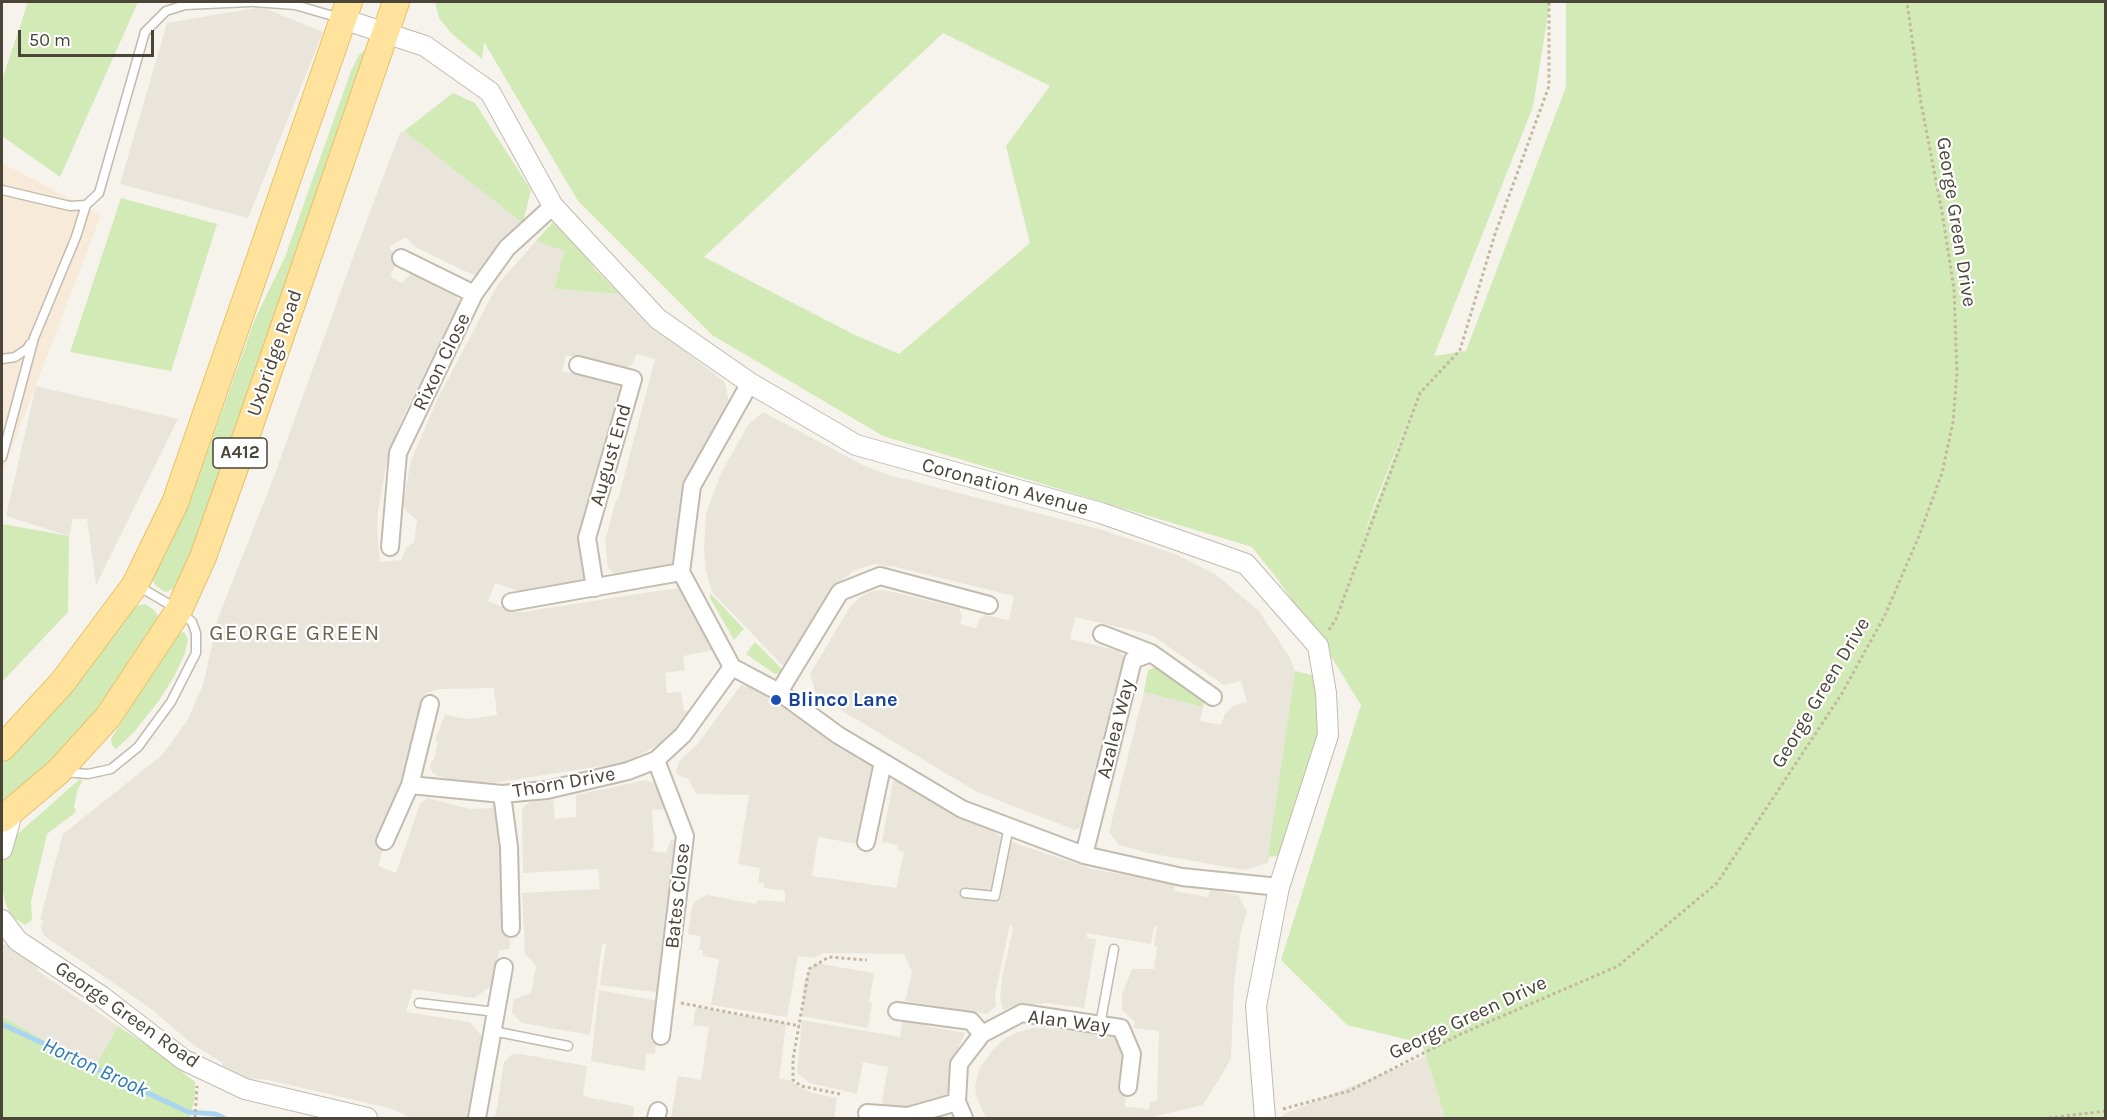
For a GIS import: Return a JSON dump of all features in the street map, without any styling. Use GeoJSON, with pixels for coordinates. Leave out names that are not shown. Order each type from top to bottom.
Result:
{"type":"FeatureCollection","features":[{"type":"Feature","properties":{"kind":"main road","name":"Uxbridge Road"},"geometry":{"type":"LineString","coordinates":[[7,814],[58,772],[108,717],[180,610],[203,557],[249,428],[396,2]]}},
{"type":"Feature","properties":{"kind":"main road","name":"A412"},"geometry":{"type":"LineString","coordinates":[[2,747],[62,683],[135,585],[176,503],[346,10]]}},
{"type":"Feature","properties":{"kind":"street","name":"Coronation Avenue"},"geometry":{"type":"LineString","coordinates":[[346,10],[385,33],[425,46],[490,92],[553,206],[658,319],[750,383],[856,446],[1101,513],[1245,564],[1318,646]]}},
{"type":"Feature","properties":{"kind":"street","name":"Rixon Close"},"geometry":{"type":"LineString","coordinates":[[390,547],[398,453],[474,294],[507,248],[553,206]]}},
{"type":"Feature","properties":{"kind":"street"},"geometry":{"type":"LineString","coordinates":[[401,258],[474,294]]}},
{"type":"Feature","properties":{"kind":"street","name":"August End"},"geometry":{"type":"LineString","coordinates":[[578,365],[633,379],[587,538],[595,588]]}},
{"type":"Feature","properties":{"kind":"street"},"geometry":{"type":"LineString","coordinates":[[750,383],[692,486],[681,572],[732,667],[779,692],[838,735],[962,809],[1084,855],[1182,878],[1279,887]]}},
{"type":"Feature","properties":{"kind":"street"},"geometry":{"type":"LineString","coordinates":[[511,602],[681,572]]}},
{"type":"Feature","properties":{"kind":"street"},"geometry":{"type":"LineString","coordinates":[[779,692],[840,592],[880,576],[989,605]]}},
{"type":"Feature","properties":{"kind":"street"},"geometry":{"type":"LineString","coordinates":[[1102,634],[1151,653],[1213,697]]}},
{"type":"Feature","properties":{"kind":"street"},"geometry":{"type":"LineString","coordinates":[[1260,1117],[1256,1006],[1279,887],[1329,735],[1326,693],[1318,646]]}},
{"type":"Feature","properties":{"kind":"street","name":"Azalea Way"},"geometry":{"type":"LineString","coordinates":[[1084,855],[1133,660],[1151,653]]}},
{"type":"Feature","properties":{"kind":"street","name":"Thorn Drive"},"geometry":{"type":"LineString","coordinates":[[410,785],[502,794],[547,790],[628,771],[656,760],[683,735],[732,667]]}},
{"type":"Feature","properties":{"kind":"street"},"geometry":{"type":"LineString","coordinates":[[385,841],[410,785],[430,704]]}},
{"type":"Feature","properties":{"kind":"street","name":"Bates Close"},"geometry":{"type":"LineString","coordinates":[[656,760],[685,836],[661,1036]]}},
{"type":"Feature","properties":{"kind":"street"},"geometry":{"type":"LineString","coordinates":[[866,842],[883,762]]}},
{"type":"Feature","properties":{"kind":"street"},"geometry":{"type":"LineString","coordinates":[[502,794],[509,847],[512,928]]}},
{"type":"Feature","properties":{"kind":"street"},"geometry":{"type":"LineString","coordinates":[[2,849],[7,814]]}},
{"type":"Feature","properties":{"kind":"street","name":"George Green Road"},"geometry":{"type":"LineString","coordinates":[[2,921],[18,940],[101,996],[184,1060],[245,1089],[367,1119]]}},
{"type":"Feature","properties":{"kind":"street"},"geometry":{"type":"LineString","coordinates":[[477,1119],[504,967]]}},
{"type":"Feature","properties":{"kind":"street"},"geometry":{"type":"LineString","coordinates":[[897,1011],[971,1022],[982,1034]]}},
{"type":"Feature","properties":{"kind":"street","name":"Alan Way"},"geometry":{"type":"LineString","coordinates":[[964,1119],[957,1102],[959,1064],[982,1034],[1022,1013],[1121,1028],[1132,1054],[1128,1087]]}},
{"type":"Feature","properties":{"kind":"street"},"geometry":{"type":"LineString","coordinates":[[867,1113],[908,1116],[957,1102]]}},
{"type":"Feature","properties":{"kind":"lane"},"geometry":{"type":"LineString","coordinates":[[2,457],[34,338],[76,237],[86,206],[99,193],[145,32],[166,11],[184,5],[252,2],[346,10]]}},
{"type":"Feature","properties":{"kind":"lane"},"geometry":{"type":"LineString","coordinates":[[2,190],[70,206],[86,206]]}},
{"type":"Feature","properties":{"kind":"lane"},"geometry":{"type":"LineString","coordinates":[[2,359],[15,357],[27,349],[34,338]]}},
{"type":"Feature","properties":{"kind":"lane"},"geometry":{"type":"LineString","coordinates":[[58,772],[88,774],[111,769],[138,747],[171,702],[196,654],[196,633],[192,622],[180,610],[135,585]]}},
{"type":"Feature","properties":{"kind":"lane"},"geometry":{"type":"LineString","coordinates":[[965,893],[995,896],[1009,826]]}},
{"type":"Feature","properties":{"kind":"lane"},"geometry":{"type":"LineString","coordinates":[[1100,1025],[1114,949]]}},
{"type":"Feature","properties":{"kind":"lane"},"geometry":{"type":"LineString","coordinates":[[419,1003],[496,1012]]}},
{"type":"Feature","properties":{"kind":"lane"},"geometry":{"type":"LineString","coordinates":[[493,1031],[568,1046]]}},
{"type":"Feature","properties":{"kind":"path"},"geometry":{"type":"LineString","coordinates":[[1318,646],[1336,619],[1420,393],[1460,350],[1495,234],[1549,86],[1549,2]]}},
{"type":"Feature","properties":{"kind":"path","name":"George Green Drive"},"geometry":{"type":"LineString","coordinates":[[1260,1117],[1349,1091],[1463,1033],[1618,966],[1717,883],[1841,695],[1885,615],[1919,536],[1942,473],[1953,422],[1957,373],[1954,289],[1921,103],[1907,2]]}},
{"type":"Feature","properties":{"kind":"path"},"geometry":{"type":"LineString","coordinates":[[840,1094],[801,1086],[793,1080],[793,1059],[809,969],[829,957],[867,960]]}},
{"type":"Feature","properties":{"kind":"path"},"geometry":{"type":"LineString","coordinates":[[666,1000],[800,1026]]}},
{"type":"Feature","properties":{"kind":"path"},"geometry":{"type":"LineString","coordinates":[[195,1119],[198,1066]]}},
{"type":"Feature","properties":{"kind":"path"},"geometry":{"type":"LineString","coordinates":[[2049,1119],[2106,1111]]}},
{"type":"Feature","properties":{"kind":"shaded area"},"geometry":{"type":"Polygon","coordinates":[[[262,7],[323,32],[248,218],[120,184],[167,23],[262,7]]]}},
{"type":"Feature","properties":{"kind":"shaded area"},"geometry":{"type":"Polygon","coordinates":[[[404,131],[523,223],[476,275],[415,247],[406,237],[389,248],[397,257],[390,276],[402,283],[412,272],[450,288],[459,301],[459,305],[401,421],[386,465],[378,512],[380,562],[401,560],[406,548],[414,542],[417,520],[406,511],[403,505],[411,460],[438,398],[498,284],[536,241],[564,251],[554,289],[620,294],[682,349],[725,382],[730,409],[718,428],[675,564],[620,575],[608,568],[605,541],[655,359],[637,354],[632,365],[623,369],[566,355],[562,371],[617,385],[622,391],[587,576],[583,582],[525,593],[495,583],[488,601],[513,611],[523,612],[664,590],[678,589],[683,592],[693,615],[714,650],[683,656],[685,670],[665,673],[667,693],[681,692],[684,711],[691,710],[678,729],[663,742],[628,762],[499,782],[466,784],[432,772],[431,762],[434,760],[438,742],[435,740],[445,715],[468,719],[497,715],[494,688],[441,689],[425,693],[418,727],[378,866],[396,873],[420,804],[428,798],[470,809],[494,808],[505,865],[510,949],[499,950],[493,985],[474,998],[413,989],[406,1012],[470,1022],[484,1039],[471,1113],[468,1118],[411,1118],[393,1109],[269,1080],[246,1078],[223,1066],[221,1062],[192,1044],[150,1008],[43,935],[41,925],[44,922],[40,919],[63,834],[162,755],[187,721],[203,685],[218,618],[273,479],[400,133],[404,131]]]}},
{"type":"Feature","properties":{"kind":"shaded area"},"geometry":{"type":"Polygon","coordinates":[[[2,163],[101,215],[2,474],[2,163]]]}},
{"type":"Feature","properties":{"kind":"shaded area"},"geometry":{"type":"Polygon","coordinates":[[[36,386],[178,419],[96,585],[87,519],[73,519],[69,536],[6,516],[36,386]]]}},
{"type":"Feature","properties":{"kind":"shaded area"},"geometry":{"type":"Polygon","coordinates":[[[763,412],[863,465],[885,474],[1099,529],[1175,554],[1215,574],[1259,611],[1289,656],[1295,671],[1268,863],[1245,870],[1148,853],[1119,845],[1109,832],[1144,692],[1203,707],[1200,721],[1221,725],[1225,714],[1230,709],[1247,702],[1241,681],[1224,685],[1153,636],[1075,617],[1070,639],[1119,651],[1126,659],[1086,824],[1075,830],[977,792],[816,695],[810,674],[850,607],[860,597],[872,591],[885,590],[959,608],[962,616],[960,624],[976,628],[979,620],[985,615],[1009,620],[1014,596],[896,567],[875,564],[864,567],[852,572],[830,591],[788,663],[782,665],[712,592],[706,571],[704,549],[706,513],[721,473],[748,425],[763,412]]]}},
{"type":"Feature","properties":{"kind":"shaded area"},"geometry":{"type":"Polygon","coordinates":[[[741,685],[757,689],[878,762],[864,845],[818,837],[812,876],[896,888],[904,852],[898,850],[898,845],[882,842],[893,781],[905,782],[981,822],[1002,838],[1092,869],[1175,884],[1174,891],[1208,897],[1210,890],[1238,895],[1247,912],[1241,931],[1234,982],[1231,1059],[1203,1105],[1148,1118],[986,1118],[976,1096],[975,1085],[980,1068],[994,1048],[1004,1039],[1018,1032],[1045,1028],[1115,1037],[1120,1040],[1124,1046],[1125,1107],[1149,1109],[1150,1102],[1157,1101],[1159,1031],[1133,1028],[1135,1022],[1122,1010],[1122,994],[1132,969],[1154,969],[1157,927],[1154,926],[1151,944],[1087,933],[1087,938],[1096,939],[1084,1008],[1048,1003],[1014,1006],[1003,1010],[1000,998],[1013,929],[1010,924],[995,995],[996,1006],[987,1014],[905,1001],[912,972],[904,954],[824,953],[813,958],[798,956],[787,1017],[711,1005],[719,959],[703,956],[703,950],[699,950],[701,936],[688,934],[692,906],[695,901],[707,895],[756,904],[757,900],[785,902],[785,891],[764,888],[764,883],[758,883],[760,868],[738,864],[749,795],[696,794],[688,779],[678,775],[676,770],[680,760],[697,745],[741,685]]]}},
{"type":"Feature","properties":{"kind":"shaded area"},"geometry":{"type":"Polygon","coordinates":[[[646,780],[658,784],[669,809],[652,810],[654,844],[652,851],[666,853],[671,840],[676,839],[677,844],[663,993],[600,985],[606,944],[602,944],[590,1035],[522,1023],[512,1013],[514,999],[531,993],[536,966],[525,954],[522,893],[600,889],[598,869],[523,873],[522,810],[531,802],[553,799],[555,819],[576,817],[576,795],[646,780]]]}},
{"type":"Feature","properties":{"kind":"shaded area"},"geometry":{"type":"Polygon","coordinates":[[[9,944],[36,963],[38,971],[118,1026],[94,1069],[2,1016],[2,945],[9,944]]]}},
{"type":"Feature","properties":{"kind":"shaded area"},"geometry":{"type":"Polygon","coordinates":[[[815,963],[874,973],[869,1002],[872,1003],[868,1028],[802,1016],[804,983],[809,970],[815,963]]]}},
{"type":"Feature","properties":{"kind":"shaded area"},"geometry":{"type":"Polygon","coordinates":[[[599,990],[663,1002],[651,1041],[656,1042],[655,1054],[646,1053],[645,1071],[591,1061],[599,990]]]}},
{"type":"Feature","properties":{"kind":"shaded area"},"geometry":{"type":"Polygon","coordinates":[[[696,1007],[786,1023],[779,1079],[790,1080],[813,1093],[837,1098],[834,1118],[671,1118],[678,1076],[701,1080],[709,1027],[693,1025],[696,1007]]]}},
{"type":"Feature","properties":{"kind":"shaded area"},"geometry":{"type":"Polygon","coordinates":[[[903,1019],[965,1033],[953,1061],[948,1092],[945,1095],[947,1101],[914,1111],[885,1105],[882,1102],[888,1067],[863,1062],[857,1094],[810,1083],[797,1073],[802,1020],[900,1037],[903,1019]]]}},
{"type":"Feature","properties":{"kind":"shaded area"},"geometry":{"type":"Polygon","coordinates":[[[521,1054],[587,1066],[583,1095],[634,1106],[633,1118],[493,1118],[496,1113],[504,1062],[511,1055],[521,1054]]]}},
{"type":"Feature","properties":{"kind":"shaded area"},"geometry":{"type":"Polygon","coordinates":[[[1426,1056],[1445,1118],[1281,1118],[1286,1113],[1426,1056]]]}},
{"type":"Feature","properties":{"kind":"green space"},"geometry":{"type":"Polygon","coordinates":[[[28,2],[138,2],[60,177],[2,136],[2,80],[28,2]]]}},
{"type":"Feature","properties":{"kind":"green space"},"geometry":{"type":"Polygon","coordinates":[[[435,2],[1550,2],[1533,107],[1434,356],[1466,351],[1566,87],[1566,2],[2105,2],[2105,1118],[1445,1118],[1422,1043],[1347,1025],[1281,960],[1361,705],[1327,650],[1252,547],[883,436],[712,335],[578,201],[484,42],[482,59],[452,34],[439,18],[435,2]],[[943,33],[704,257],[853,334],[899,354],[1030,243],[1006,146],[1050,86],[943,33]],[[1407,424],[1376,500],[1362,540],[1407,424]]]}},
{"type":"Feature","properties":{"kind":"green space"},"geometry":{"type":"Polygon","coordinates":[[[365,50],[370,54],[312,227],[178,587],[165,592],[156,586],[151,578],[182,514],[209,448],[255,319],[285,257],[351,71],[359,55],[365,50]]]}},
{"type":"Feature","properties":{"kind":"green space"},"geometry":{"type":"Polygon","coordinates":[[[453,93],[475,103],[531,190],[523,223],[404,131],[453,93]]]}},
{"type":"Feature","properties":{"kind":"green space"},"geometry":{"type":"Polygon","coordinates":[[[121,198],[217,224],[171,371],[70,352],[121,198]]]}},
{"type":"Feature","properties":{"kind":"green space"},"geometry":{"type":"Polygon","coordinates":[[[553,222],[574,240],[594,268],[620,294],[554,289],[564,251],[536,241],[553,222]]]}},
{"type":"Feature","properties":{"kind":"green space"},"geometry":{"type":"Polygon","coordinates":[[[2,524],[69,536],[68,612],[2,682],[2,524]]]}},
{"type":"Feature","properties":{"kind":"green space"},"geometry":{"type":"Polygon","coordinates":[[[710,593],[744,629],[734,640],[710,598],[710,593]]]}},
{"type":"Feature","properties":{"kind":"green space"},"geometry":{"type":"Polygon","coordinates":[[[145,604],[158,616],[153,630],[124,676],[93,717],[57,755],[2,804],[2,765],[50,715],[86,672],[131,607],[145,604]]]}},
{"type":"Feature","properties":{"kind":"green space"},"geometry":{"type":"Polygon","coordinates":[[[184,632],[188,639],[185,653],[174,677],[134,732],[116,749],[111,739],[176,634],[184,632]]]}},
{"type":"Feature","properties":{"kind":"green space"},"geometry":{"type":"Polygon","coordinates":[[[755,642],[785,672],[775,674],[746,654],[755,642]]]}},
{"type":"Feature","properties":{"kind":"green space"},"geometry":{"type":"Polygon","coordinates":[[[1157,667],[1202,698],[1203,707],[1144,692],[1148,670],[1157,667]]]}},
{"type":"Feature","properties":{"kind":"green space"},"geometry":{"type":"Polygon","coordinates":[[[1295,671],[1317,676],[1325,730],[1287,855],[1268,857],[1295,671]]]}},
{"type":"Feature","properties":{"kind":"green space"},"geometry":{"type":"Polygon","coordinates":[[[81,778],[82,782],[74,806],[76,812],[47,834],[31,902],[32,920],[25,925],[13,917],[6,905],[2,888],[2,860],[12,839],[81,778]]]}},
{"type":"Feature","properties":{"kind":"green space"},"geometry":{"type":"Polygon","coordinates":[[[2,1016],[94,1069],[118,1026],[195,1082],[195,1097],[190,1118],[2,1118],[2,1016]]]}},
{"type":"Feature","properties":{"kind":"waterway","name":"Horton Brook"},"geometry":{"type":"LineString","coordinates":[[2,1024],[188,1112],[216,1114],[224,1118]]}},
{"type":"Feature","properties":{"kind":"place","name":"Blinco Lane"},"geometry":{"type":"Point","coordinates":[776,700]}},
{"type":"Feature","properties":{"kind":"district","name":"GEORGE GREEN"},"geometry":{"type":"Point","coordinates":[295,634]}}]}
